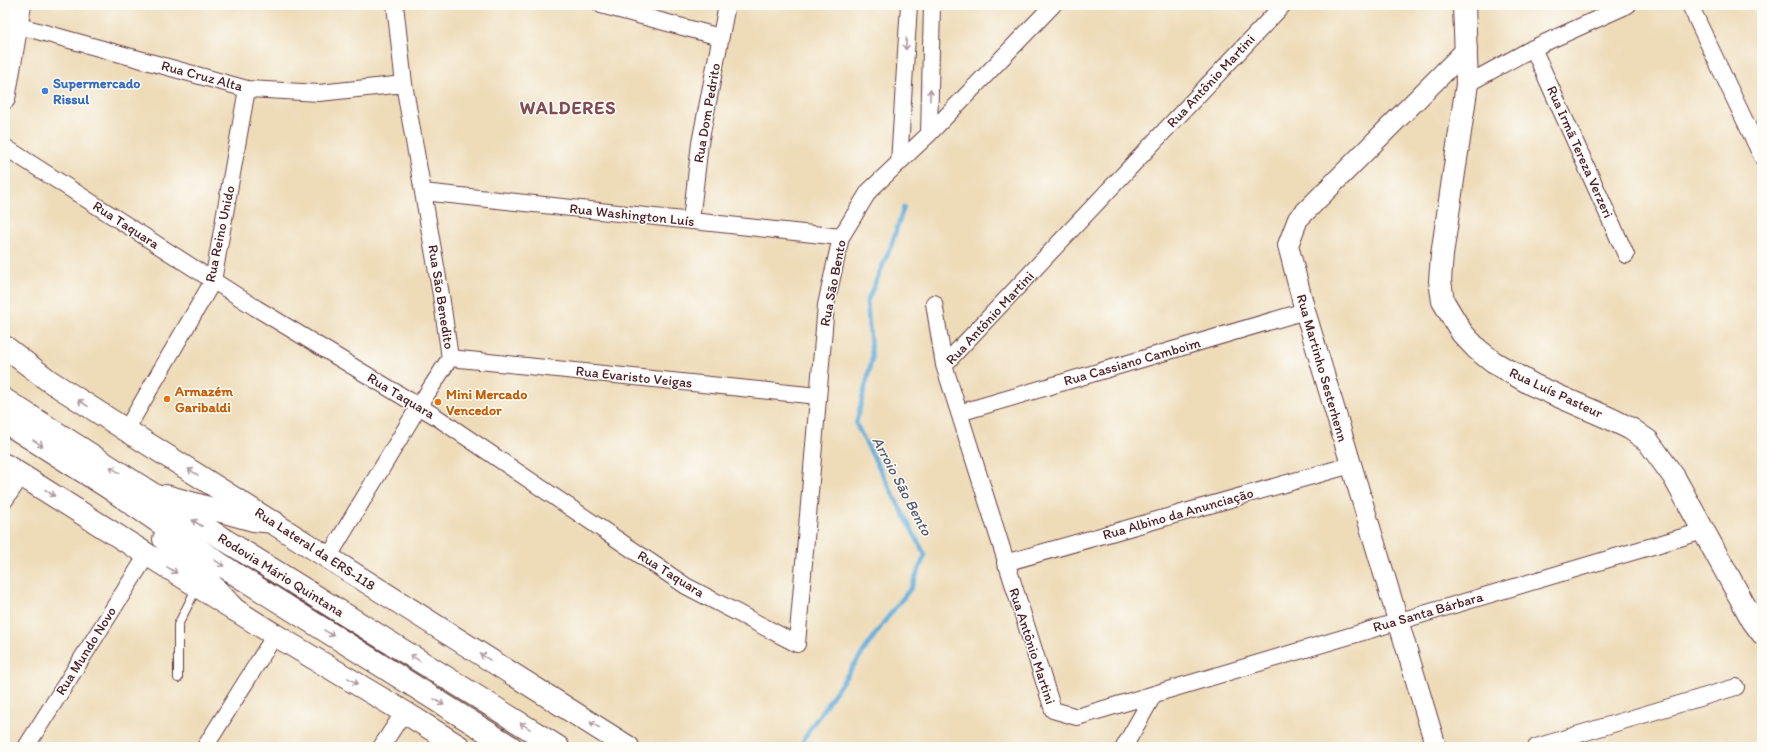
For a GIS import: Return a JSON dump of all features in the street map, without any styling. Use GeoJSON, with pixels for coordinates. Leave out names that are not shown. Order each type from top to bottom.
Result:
{"type":"FeatureCollection","features":[{"type":"Feature","properties":{"kind":"main road","name":"Rua Luís Pasteur"},"geometry":{"type":"LineString","coordinates":[[1464,5],[1467,49],[1467,84],[1442,255],[1440,281],[1443,301],[1462,333],[1477,349],[1493,362],[1533,385],[1631,429],[1648,441],[1674,477],[1753,621],[1762,633]]}},
{"type":"Feature","properties":{"kind":"main road","name":"Rua Lateral da ERS-118"},"geometry":{"type":"LineString","coordinates":[[5,347],[48,380],[628,747]]}},
{"type":"Feature","properties":{"kind":"main road","name":"Rodovia Mário Quintana"},"geometry":{"type":"LineString","coordinates":[[5,400],[558,747]]}},
{"type":"Feature","properties":{"kind":"main road","name":"Rodovia Mário Quintana"},"geometry":{"type":"LineString","coordinates":[[5,422],[106,486],[232,572],[511,747]]}},
{"type":"Feature","properties":{"kind":"main road"},"geometry":{"type":"LineString","coordinates":[[13,470],[274,635],[460,747]]}},
{"type":"Feature","properties":{"kind":"main road"},"geometry":{"type":"LineString","coordinates":[[106,486],[197,569],[235,610]]}},
{"type":"Feature","properties":{"kind":"main road"},"geometry":{"type":"LineString","coordinates":[[148,491],[253,520],[274,522]]}},
{"type":"Feature","properties":{"kind":"street"},"geometry":{"type":"LineString","coordinates":[[5,99],[11,24],[21,5]]}},
{"type":"Feature","properties":{"kind":"street","name":"Rua São Benedito"},"geometry":{"type":"LineString","coordinates":[[328,558],[419,406],[450,358],[441,295],[404,84],[395,5]]}},
{"type":"Feature","properties":{"kind":"street"},"geometry":{"type":"LineString","coordinates":[[601,5],[720,37]]}},
{"type":"Feature","properties":{"kind":"street","name":"Rua Dom Pedrito"},"geometry":{"type":"LineString","coordinates":[[691,221],[700,143],[727,5]]}},
{"type":"Feature","properties":{"kind":"street"},"geometry":{"type":"LineString","coordinates":[[899,163],[909,5]]}},
{"type":"Feature","properties":{"kind":"street"},"geometry":{"type":"LineString","coordinates":[[929,134],[932,5]]}},
{"type":"Feature","properties":{"kind":"street","name":"Rua São Bento"},"geometry":{"type":"LineString","coordinates":[[797,644],[826,306],[841,237],[869,191],[929,134],[1053,5]]}},
{"type":"Feature","properties":{"kind":"street","name":"Rua Antônio Martini"},"geometry":{"type":"LineString","coordinates":[[1077,717],[1053,710],[1005,563],[944,365],[1283,5]]}},
{"type":"Feature","properties":{"kind":"street"},"geometry":{"type":"LineString","coordinates":[[1467,84],[1533,48],[1628,5]]}},
{"type":"Feature","properties":{"kind":"street"},"geometry":{"type":"LineString","coordinates":[[1690,5],[1762,157]]}},
{"type":"Feature","properties":{"kind":"street","name":"Rua Cruz Alta"},"geometry":{"type":"LineString","coordinates":[[11,24],[247,89],[319,93],[404,84]]}},
{"type":"Feature","properties":{"kind":"street","name":"Rua Irmã Tereza Verzeri"},"geometry":{"type":"LineString","coordinates":[[1533,48],[1626,255]]}},
{"type":"Feature","properties":{"kind":"street","name":"Rua Martinho Sesterhenn"},"geometry":{"type":"LineString","coordinates":[[1436,747],[1305,311],[1288,245],[1298,219],[1467,49]]}},
{"type":"Feature","properties":{"kind":"street","name":"Rua Reino Unido"},"geometry":{"type":"LineString","coordinates":[[126,430],[213,281],[247,89]]}},
{"type":"Feature","properties":{"kind":"street","name":"Rua Taquara"},"geometry":{"type":"LineString","coordinates":[[5,147],[256,308],[419,406],[686,586],[797,644]]}},
{"type":"Feature","properties":{"kind":"street","name":"Rua Washington Luís"},"geometry":{"type":"LineString","coordinates":[[423,192],[841,237]]}},
{"type":"Feature","properties":{"kind":"street"},"geometry":{"type":"LineString","coordinates":[[934,303],[944,365]]}},
{"type":"Feature","properties":{"kind":"street","name":"Rua Cassiano Camboim"},"geometry":{"type":"LineString","coordinates":[[958,413],[1305,311]]}},
{"type":"Feature","properties":{"kind":"street","name":"Rua Evaristo Veigas"},"geometry":{"type":"LineString","coordinates":[[450,358],[818,396]]}},
{"type":"Feature","properties":{"kind":"street","name":"Rua Albino da Anunciação"},"geometry":{"type":"LineString","coordinates":[[1005,563],[1351,464]]}},
{"type":"Feature","properties":{"kind":"street"},"geometry":{"type":"LineString","coordinates":[[5,500],[13,470]]}},
{"type":"Feature","properties":{"kind":"street","name":"Rua Santa Bárbara"},"geometry":{"type":"LineString","coordinates":[[1077,717],[1398,620],[1703,531]]}},
{"type":"Feature","properties":{"kind":"street","name":"Rua Mundo Novo"},"geometry":{"type":"LineString","coordinates":[[26,747],[147,555]]}},
{"type":"Feature","properties":{"kind":"street"},"geometry":{"type":"LineString","coordinates":[[205,747],[274,635]]}},
{"type":"Feature","properties":{"kind":"street"},"geometry":{"type":"LineString","coordinates":[[1536,747],[1736,687]]}},
{"type":"Feature","properties":{"kind":"street"},"geometry":{"type":"LineString","coordinates":[[1124,747],[1154,694]]}},
{"type":"Feature","properties":{"kind":"street"},"geometry":{"type":"LineString","coordinates":[[381,747],[404,712]]}},
{"type":"Feature","properties":{"kind":"lane"},"geometry":{"type":"LineString","coordinates":[[178,678],[178,625],[198,586]]}},
{"type":"Feature","properties":{"kind":"waterway","name":"Arroio São Bento"},"geometry":{"type":"LineString","coordinates":[[800,747],[811,727],[884,622],[911,588],[925,555],[856,424],[872,359],[867,302],[891,246],[904,207]]}},
{"type":"Feature","properties":{"kind":"place","name":"Supermercado Rissul"},"geometry":{"type":"Point","coordinates":[45,91]}},
{"type":"Feature","properties":{"kind":"place","name":"Armazém Garibaldi"},"geometry":{"type":"Point","coordinates":[167,399]}},
{"type":"Feature","properties":{"kind":"place","name":"Mini Mercado Vencedor"},"geometry":{"type":"Point","coordinates":[438,402]}},
{"type":"Feature","properties":{"kind":"district","name":"WALDERES"},"geometry":{"type":"Point","coordinates":[568,108]}}]}
